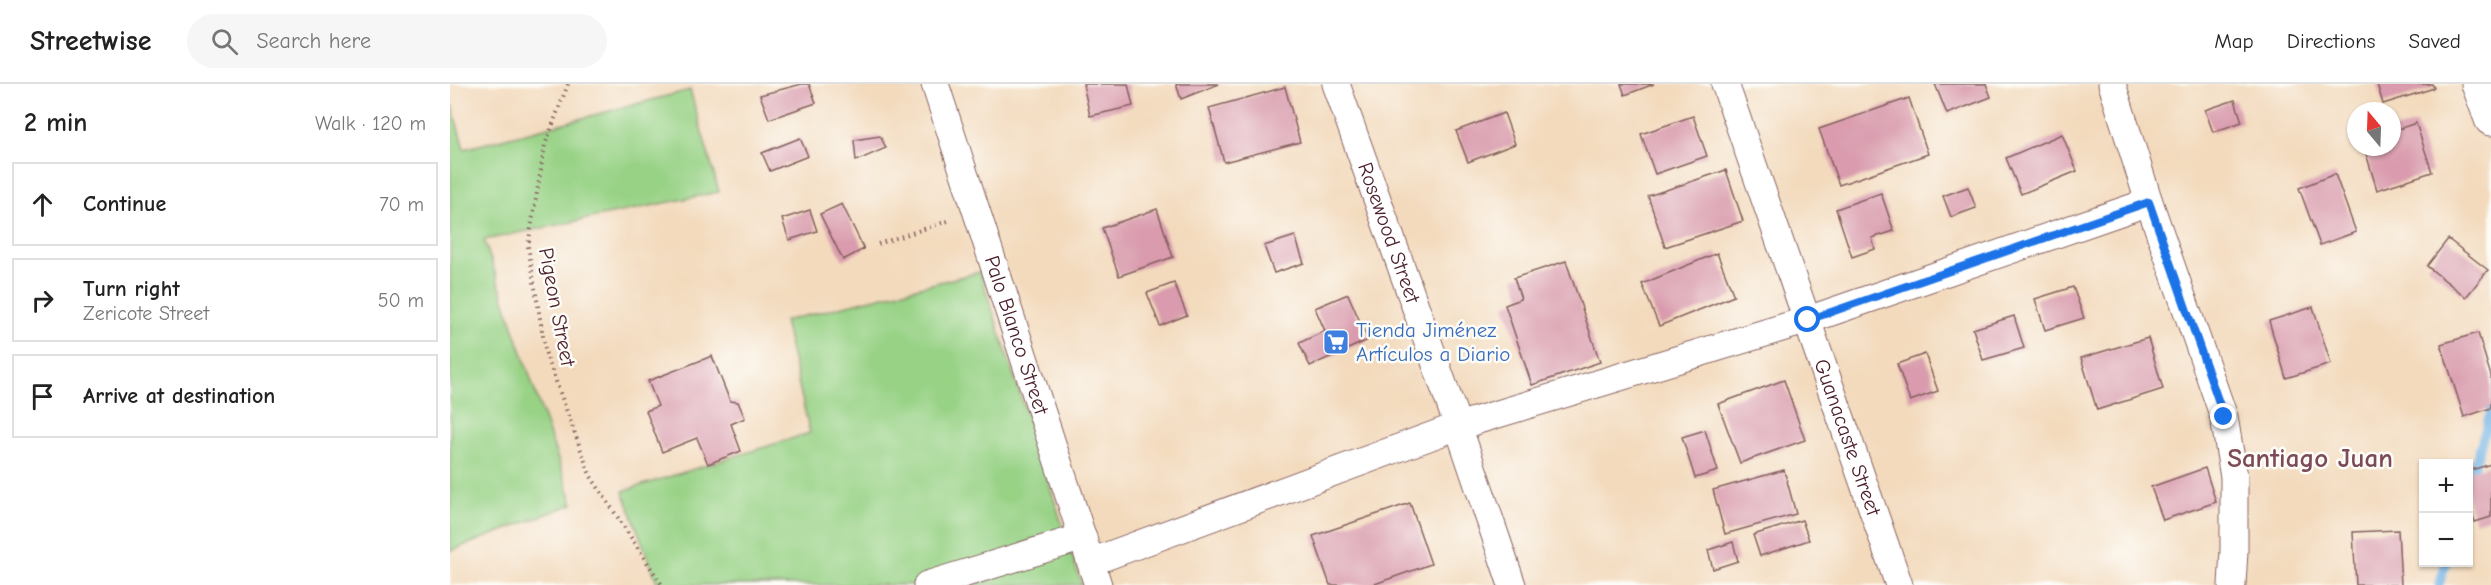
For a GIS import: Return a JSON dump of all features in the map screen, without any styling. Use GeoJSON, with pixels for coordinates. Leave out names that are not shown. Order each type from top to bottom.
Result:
{"type":"FeatureCollection","features":[{"type":"Feature","properties":{"kind":"street","name":"Palo Blanco Street"},"geometry":{"type":"LineString","coordinates":[[935,84],[1091,561]]}},
{"type":"Feature","properties":{"kind":"street","name":"Rosewood Street"},"geometry":{"type":"LineString","coordinates":[[1335,84],[1458,426],[1512,585]]}},
{"type":"Feature","properties":{"kind":"street","name":"Guanacaste Street"},"geometry":{"type":"LineString","coordinates":[[1725,84],[1899,585]]}},
{"type":"Feature","properties":{"kind":"street"},"geometry":{"type":"LineString","coordinates":[[2112,84],[2149,202],[2224,417],[2234,477],[2232,585]]}},
{"type":"Feature","properties":{"kind":"street"},"geometry":{"type":"LineString","coordinates":[[2478,84],[2491,119]]}},
{"type":"Feature","properties":{"kind":"street"},"geometry":{"type":"LineString","coordinates":[[927,585],[1091,561],[1458,426],[1808,320],[2149,202]]}},
{"type":"Feature","properties":{"kind":"path","name":"Pigeon Street"},"geometry":{"type":"LineString","coordinates":[[568,84],[545,145],[528,246],[546,354],[590,475],[662,585]]}},
{"type":"Feature","properties":{"kind":"path"},"geometry":{"type":"LineString","coordinates":[[878,244],[977,211]]}},
{"type":"Feature","properties":{"kind":"green space"},"geometry":{"type":"Polygon","coordinates":[[[690,90],[719,192],[484,240],[573,504],[450,551],[450,99],[464,149],[690,90]]]}},
{"type":"Feature","properties":{"kind":"green space"},"geometry":{"type":"Polygon","coordinates":[[[980,272],[1082,585],[658,585],[623,491],[810,433],[784,321],[980,272]]]}},
{"type":"Feature","properties":{"kind":"building"},"geometry":{"type":"Polygon","coordinates":[[[809,84],[816,103],[769,119],[760,95],[809,84]]]}},
{"type":"Feature","properties":{"kind":"building"},"geometry":{"type":"Polygon","coordinates":[[[1083,84],[1128,84],[1133,106],[1090,116],[1083,84]]]}},
{"type":"Feature","properties":{"kind":"building"},"geometry":{"type":"Polygon","coordinates":[[[1176,84],[1219,84],[1181,99],[1176,84]]]}},
{"type":"Feature","properties":{"kind":"building"},"geometry":{"type":"Polygon","coordinates":[[[1621,84],[1654,84],[1625,95],[1621,84]]]}},
{"type":"Feature","properties":{"kind":"building"},"geometry":{"type":"Polygon","coordinates":[[[1935,84],[1986,84],[1991,97],[1947,114],[1935,84]]]}},
{"type":"Feature","properties":{"kind":"building"},"geometry":{"type":"Polygon","coordinates":[[[2377,84],[2432,84],[2434,88],[2389,102],[2382,102],[2377,84]]]}},
{"type":"Feature","properties":{"kind":"building"},"geometry":{"type":"Polygon","coordinates":[[[1285,87],[1300,142],[1224,162],[1209,108],[1285,87]]]}},
{"type":"Feature","properties":{"kind":"building"},"geometry":{"type":"Polygon","coordinates":[[[1909,98],[1928,154],[1839,185],[1819,129],[1909,98]]]}},
{"type":"Feature","properties":{"kind":"building"},"geometry":{"type":"Polygon","coordinates":[[[2235,100],[2242,122],[2213,132],[2205,110],[2235,100]]]}},
{"type":"Feature","properties":{"kind":"building"},"geometry":{"type":"Polygon","coordinates":[[[1504,113],[1515,144],[1468,162],[1456,131],[1504,113]]]}},
{"type":"Feature","properties":{"kind":"building"},"geometry":{"type":"Polygon","coordinates":[[[1693,116],[1707,156],[1655,174],[1641,134],[1693,116]]]}},
{"type":"Feature","properties":{"kind":"building"},"geometry":{"type":"Polygon","coordinates":[[[2416,123],[2432,172],[2377,190],[2367,156],[2401,156],[2401,128],[2416,123]]]}},
{"type":"Feature","properties":{"kind":"building"},"geometry":{"type":"Polygon","coordinates":[[[2062,134],[2077,171],[2021,194],[2006,158],[2062,134]]]}},
{"type":"Feature","properties":{"kind":"building"},"geometry":{"type":"Polygon","coordinates":[[[880,136],[886,148],[856,161],[854,140],[880,136]]]}},
{"type":"Feature","properties":{"kind":"building"},"geometry":{"type":"Polygon","coordinates":[[[800,138],[808,156],[770,171],[762,153],[800,138]]]}},
{"type":"Feature","properties":{"kind":"building"},"geometry":{"type":"Polygon","coordinates":[[[1726,170],[1743,221],[1665,247],[1648,196],[1726,170]]]}},
{"type":"Feature","properties":{"kind":"building"},"geometry":{"type":"Polygon","coordinates":[[[2335,174],[2356,232],[2320,245],[2299,188],[2335,174]]]}},
{"type":"Feature","properties":{"kind":"building"},"geometry":{"type":"Polygon","coordinates":[[[1968,187],[1976,208],[1951,217],[1943,196],[1968,187]]]}},
{"type":"Feature","properties":{"kind":"building"},"geometry":{"type":"Polygon","coordinates":[[[1881,193],[1894,231],[1872,238],[1875,249],[1852,257],[1836,209],[1881,193]]]}},
{"type":"Feature","properties":{"kind":"building"},"geometry":{"type":"Polygon","coordinates":[[[842,204],[864,249],[843,260],[820,214],[842,204]]]}},
{"type":"Feature","properties":{"kind":"building"},"geometry":{"type":"Polygon","coordinates":[[[1157,209],[1173,257],[1119,276],[1102,228],[1157,209]]]}},
{"type":"Feature","properties":{"kind":"building"},"geometry":{"type":"Polygon","coordinates":[[[810,210],[817,231],[789,240],[782,219],[810,210]]]}},
{"type":"Feature","properties":{"kind":"building"},"geometry":{"type":"Polygon","coordinates":[[[1295,236],[1304,263],[1274,273],[1264,246],[1295,236]]]}},
{"type":"Feature","properties":{"kind":"building"},"geometry":{"type":"Polygon","coordinates":[[[2448,239],[2488,270],[2466,297],[2427,266],[2448,239]]]}},
{"type":"Feature","properties":{"kind":"building"},"geometry":{"type":"Polygon","coordinates":[[[1717,253],[1734,296],[1659,326],[1642,284],[1717,253]]]}},
{"type":"Feature","properties":{"kind":"building"},"geometry":{"type":"Polygon","coordinates":[[[1566,261],[1600,362],[1532,385],[1505,305],[1521,299],[1514,278],[1566,261]]]}},
{"type":"Feature","properties":{"kind":"building"},"geometry":{"type":"Polygon","coordinates":[[[1174,283],[1187,315],[1160,326],[1147,293],[1174,283]]]}},
{"type":"Feature","properties":{"kind":"building"},"geometry":{"type":"Polygon","coordinates":[[[2073,287],[2084,318],[2045,330],[2035,299],[2073,287]]]}},
{"type":"Feature","properties":{"kind":"building"},"geometry":{"type":"Polygon","coordinates":[[[1348,294],[1368,340],[1310,366],[1299,343],[1325,331],[1315,308],[1348,294]]]}},
{"type":"Feature","properties":{"kind":"building"},"geometry":{"type":"Polygon","coordinates":[[[2313,307],[2331,364],[2286,378],[2269,321],[2313,307]]]}},
{"type":"Feature","properties":{"kind":"building"},"geometry":{"type":"Polygon","coordinates":[[[2014,316],[2024,348],[1983,360],[1973,329],[2014,316]]]}},
{"type":"Feature","properties":{"kind":"building"},"geometry":{"type":"Polygon","coordinates":[[[2478,333],[2491,376],[2491,408],[2464,417],[2441,344],[2478,333]]]}},
{"type":"Feature","properties":{"kind":"building"},"geometry":{"type":"Polygon","coordinates":[[[2148,338],[2163,389],[2097,410],[2081,358],[2148,338]]]}},
{"type":"Feature","properties":{"kind":"building"},"geometry":{"type":"Polygon","coordinates":[[[1925,354],[1938,391],[1910,401],[1897,364],[1925,354]]]}},
{"type":"Feature","properties":{"kind":"building"},"geometry":{"type":"Polygon","coordinates":[[[712,356],[730,401],[738,402],[745,418],[731,424],[741,451],[708,464],[697,438],[662,452],[646,411],[658,406],[648,381],[712,356]]]}},
{"type":"Feature","properties":{"kind":"building"},"geometry":{"type":"Polygon","coordinates":[[[1784,380],[1805,440],[1740,463],[1718,404],[1784,380]]]}},
{"type":"Feature","properties":{"kind":"building"},"geometry":{"type":"Polygon","coordinates":[[[1705,430],[1718,471],[1695,478],[1682,437],[1705,430]]]}},
{"type":"Feature","properties":{"kind":"building"},"geometry":{"type":"Polygon","coordinates":[[[2491,464],[2491,517],[2475,522],[2473,516],[2473,469],[2491,464]]]}},
{"type":"Feature","properties":{"kind":"building"},"geometry":{"type":"Polygon","coordinates":[[[2205,468],[2216,502],[2163,520],[2151,487],[2205,468]]]}},
{"type":"Feature","properties":{"kind":"building"},"geometry":{"type":"Polygon","coordinates":[[[1784,470],[1796,514],[1725,534],[1713,490],[1784,470]]]}},
{"type":"Feature","properties":{"kind":"building"},"geometry":{"type":"Polygon","coordinates":[[[1410,503],[1431,564],[1372,585],[1330,585],[1313,536],[1410,503]]]}},
{"type":"Feature","properties":{"kind":"building"},"geometry":{"type":"Polygon","coordinates":[[[1802,520],[1809,540],[1760,556],[1753,535],[1802,520]]]}},
{"type":"Feature","properties":{"kind":"building"},"geometry":{"type":"Polygon","coordinates":[[[2398,530],[2401,585],[2356,585],[2353,532],[2398,530]]]}},
{"type":"Feature","properties":{"kind":"building"},"geometry":{"type":"Polygon","coordinates":[[[1733,542],[1738,561],[1713,569],[1708,550],[1733,542]]]}},
{"type":"Feature","properties":{"kind":"waterway"},"geometry":{"type":"LineString","coordinates":[[2473,471],[2491,411]]}},
{"type":"Feature","properties":{"kind":"waterway"},"geometry":{"type":"LineString","coordinates":[[2439,585],[2444,567]]}},
{"type":"Feature","properties":{"kind":"place","name":"Tienda Jiménez Artículos a Diario"},"geometry":{"type":"Point","coordinates":[1336,342]}},
{"type":"Feature","properties":{"kind":"district","name":"Santiago Juan"},"geometry":{"type":"Point","coordinates":[2310,458]}},
{"type":"Feature","properties":{"kind":"route"},"geometry":{"type":"LineString","coordinates":[[1808,320],[2149,202],[2224,417]]}}]}
